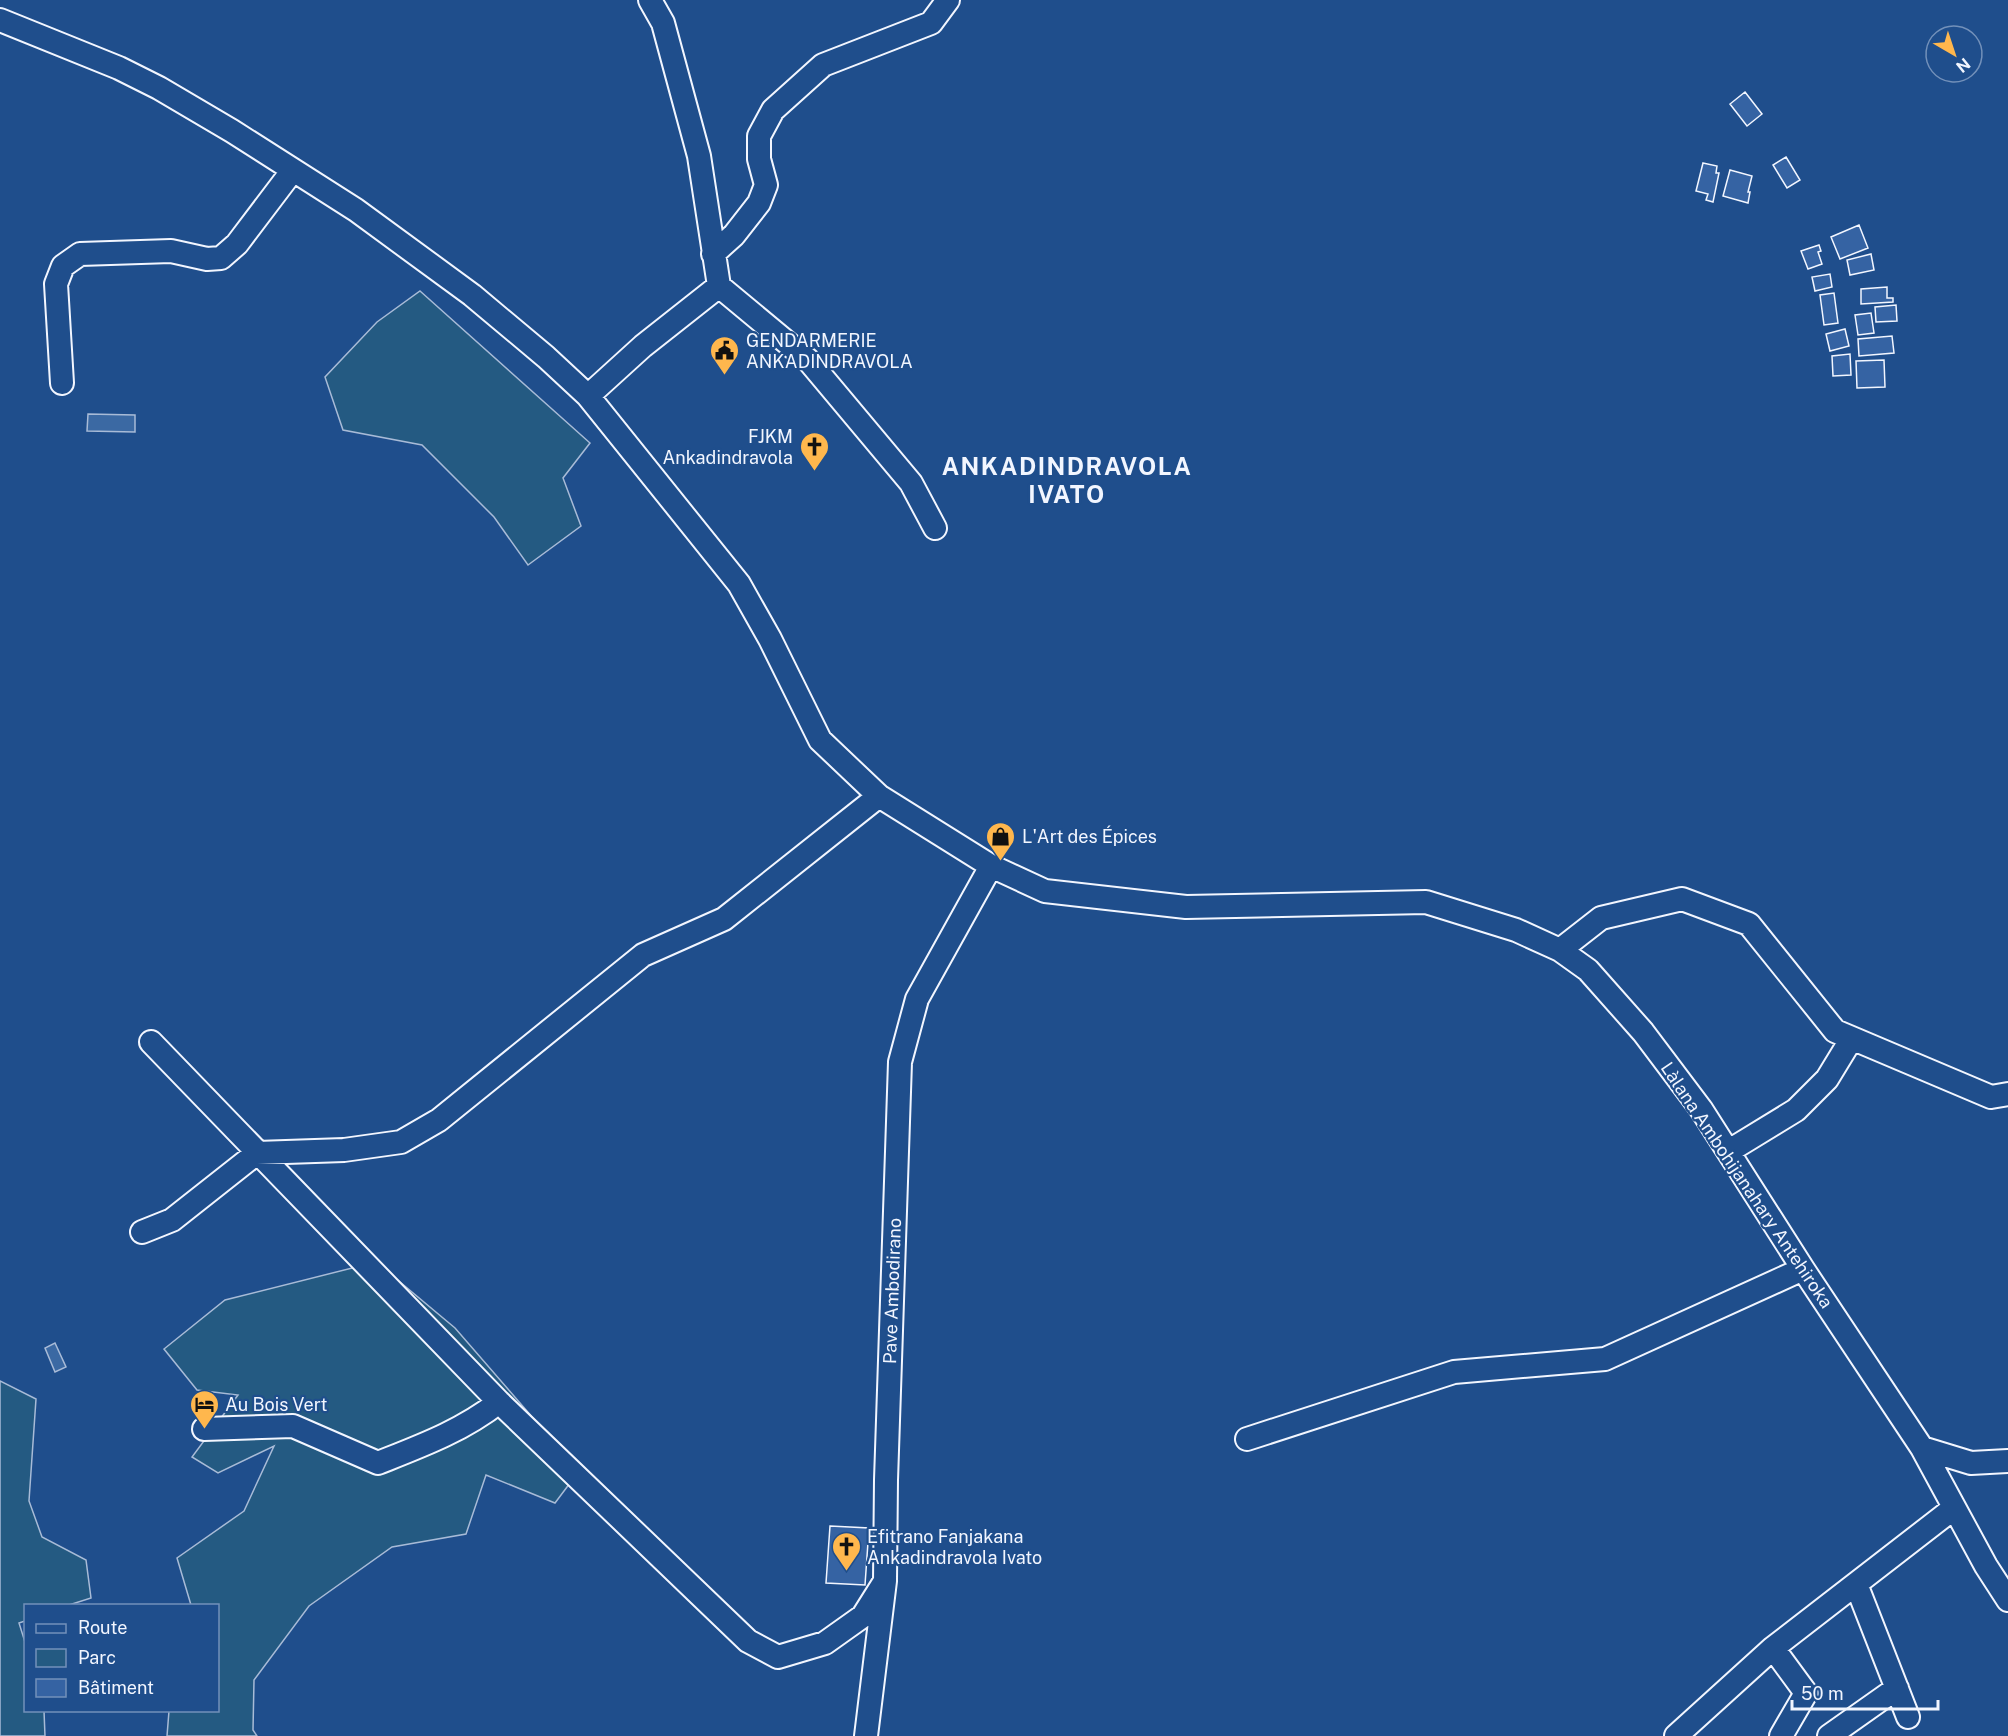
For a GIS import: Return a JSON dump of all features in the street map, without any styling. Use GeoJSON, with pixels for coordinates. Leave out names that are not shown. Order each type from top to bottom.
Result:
{"type":"FeatureCollection","features":[{"type":"Feature","properties":{"kind":"street"},"geometry":{"type":"LineString","coordinates":[[650,0],[663,22],[699,156],[719,286],[808,360],[911,483],[935,528]]}},
{"type":"Feature","properties":{"kind":"street"},"geometry":{"type":"LineString","coordinates":[[713,254],[734,235],[759,203],[766,185],[759,159],[759,136],[773,110],[823,65],[931,23],[948,0]]}},
{"type":"Feature","properties":{"kind":"street","name":"Làlana Ambohijanahary Antehiroka"},"geometry":{"type":"LineString","coordinates":[[0,20],[120,68],[159,88],[293,170],[356,210],[472,295],[546,357],[588,396],[739,584],[770,639],[820,740],[879,796],[991,866],[1046,891],[1186,907],[1426,902],[1516,930],[1560,950],[1588,970],[1643,1032],[1701,1109],[1803,1269],[1922,1448],[1986,1566],[2008,1600]]}},
{"type":"Feature","properties":{"kind":"street"},"geometry":{"type":"LineString","coordinates":[[62,383],[56,284],[63,266],[80,254],[171,251],[207,259],[221,258],[237,244],[293,170]]}},
{"type":"Feature","properties":{"kind":"street"},"geometry":{"type":"LineString","coordinates":[[588,396],[643,346],[719,286]]}},
{"type":"Feature","properties":{"kind":"street"},"geometry":{"type":"LineString","coordinates":[[142,1232],[172,1220],[257,1153],[344,1150],[401,1142],[430,1126],[643,955],[724,919],[879,796]]}},
{"type":"Feature","properties":{"kind":"street","name":"Pave Ambodirano"},"geometry":{"type":"LineString","coordinates":[[866,1736],[885,1581],[886,1480],[900,1062],[916,999],[991,866]]}},
{"type":"Feature","properties":{"kind":"street"},"geometry":{"type":"LineString","coordinates":[[1560,950],[1601,918],[1682,899],[1749,924],[1836,1031],[1991,1097],[2008,1094]]}},
{"type":"Feature","properties":{"kind":"street"},"geometry":{"type":"LineString","coordinates":[[1729,1151],[1796,1110],[1827,1079],[1852,1038]]}},
{"type":"Feature","properties":{"kind":"street"},"geometry":{"type":"LineString","coordinates":[[151,1042],[499,1402],[748,1641],[778,1657],[825,1643],[863,1616],[885,1581]]}},
{"type":"Feature","properties":{"kind":"street"},"geometry":{"type":"LineString","coordinates":[[1247,1439],[1454,1372],[1605,1359],[1803,1269]]}},
{"type":"Feature","properties":{"kind":"street"},"geometry":{"type":"LineString","coordinates":[[204,1429],[293,1426],[378,1463],[446,1436],[478,1418],[499,1402]]}},
{"type":"Feature","properties":{"kind":"street"},"geometry":{"type":"LineString","coordinates":[[1922,1448],[1971,1463],[2008,1461]]}},
{"type":"Feature","properties":{"kind":"street"},"geometry":{"type":"LineString","coordinates":[[1676,1736],[1773,1648],[1954,1508]]}},
{"type":"Feature","properties":{"kind":"street"},"geometry":{"type":"LineString","coordinates":[[1856,1584],[1908,1717]]}},
{"type":"Feature","properties":{"kind":"street"},"geometry":{"type":"LineString","coordinates":[[1773,1648],[1806,1693],[1781,1736]]}},
{"type":"Feature","properties":{"kind":"street"},"geometry":{"type":"LineString","coordinates":[[1829,1736],[1897,1688]]}},
{"type":"Feature","properties":{"kind":"green space"},"geometry":{"type":"Polygon","coordinates":[[[420,291],[590,443],[563,478],[581,526],[528,565],[494,517],[422,445],[343,430],[325,377],[377,322],[420,291]]]}},
{"type":"Feature","properties":{"kind":"green space"},"geometry":{"type":"Polygon","coordinates":[[[376,1262],[455,1328],[579,1471],[555,1503],[486,1475],[466,1534],[392,1547],[309,1606],[254,1680],[253,1730],[257,1736],[167,1736],[169,1712],[219,1712],[219,1604],[191,1604],[177,1558],[244,1511],[274,1446],[218,1473],[192,1457],[238,1395],[197,1390],[164,1349],[225,1300],[376,1262]]]}},
{"type":"Feature","properties":{"kind":"green space"},"geometry":{"type":"Polygon","coordinates":[[[0,1381],[36,1399],[29,1501],[42,1537],[86,1560],[91,1598],[72,1604],[24,1604],[24,1621],[19,1623],[24,1639],[24,1712],[44,1712],[45,1736],[0,1736],[0,1381]]]}},
{"type":"Feature","properties":{"kind":"shaded area"},"geometry":{"type":"Polygon","coordinates":[[[88,414],[135,415],[135,432],[87,431],[88,414]]]}},
{"type":"Feature","properties":{"kind":"shaded area"},"geometry":{"type":"Polygon","coordinates":[[[55,1343],[66,1367],[55,1372],[45,1348],[55,1343]]]}},
{"type":"Feature","properties":{"kind":"building"},"geometry":{"type":"Polygon","coordinates":[[[1745,92],[1762,114],[1747,126],[1730,104],[1745,92]]]}},
{"type":"Feature","properties":{"kind":"building"},"geometry":{"type":"Polygon","coordinates":[[[1786,157],[1800,180],[1787,188],[1773,165],[1786,157]]]}},
{"type":"Feature","properties":{"kind":"building"},"geometry":{"type":"Polygon","coordinates":[[[1703,163],[1717,166],[1716,173],[1719,173],[1713,202],[1706,200],[1708,194],[1696,191],[1703,163]]]}},
{"type":"Feature","properties":{"kind":"building"},"geometry":{"type":"Polygon","coordinates":[[[1730,170],[1752,176],[1748,203],[1723,196],[1730,170]]]}},
{"type":"Feature","properties":{"kind":"building"},"geometry":{"type":"Polygon","coordinates":[[[1859,225],[1868,248],[1840,259],[1831,237],[1859,225]]]}},
{"type":"Feature","properties":{"kind":"building"},"geometry":{"type":"Polygon","coordinates":[[[1819,245],[1821,251],[1818,252],[1822,264],[1808,269],[1801,251],[1819,245]]]}},
{"type":"Feature","properties":{"kind":"building"},"geometry":{"type":"Polygon","coordinates":[[[1871,254],[1874,270],[1850,275],[1847,260],[1871,254]]]}},
{"type":"Feature","properties":{"kind":"building"},"geometry":{"type":"Polygon","coordinates":[[[1830,274],[1832,287],[1815,291],[1812,277],[1830,274]]]}},
{"type":"Feature","properties":{"kind":"building"},"geometry":{"type":"Polygon","coordinates":[[[1887,287],[1887,298],[1893,298],[1893,302],[1861,304],[1861,289],[1887,287]]]}},
{"type":"Feature","properties":{"kind":"building"},"geometry":{"type":"Polygon","coordinates":[[[1834,293],[1838,323],[1824,325],[1820,295],[1834,293]]]}},
{"type":"Feature","properties":{"kind":"building"},"geometry":{"type":"Polygon","coordinates":[[[1896,305],[1897,321],[1876,322],[1875,307],[1896,305]]]}},
{"type":"Feature","properties":{"kind":"building"},"geometry":{"type":"Polygon","coordinates":[[[1871,313],[1874,333],[1858,335],[1855,315],[1871,313]]]}},
{"type":"Feature","properties":{"kind":"building"},"geometry":{"type":"Polygon","coordinates":[[[1845,329],[1849,346],[1830,351],[1826,334],[1845,329]]]}},
{"type":"Feature","properties":{"kind":"building"},"geometry":{"type":"Polygon","coordinates":[[[1892,336],[1894,353],[1859,356],[1858,339],[1892,336]]]}},
{"type":"Feature","properties":{"kind":"building"},"geometry":{"type":"Polygon","coordinates":[[[1850,354],[1851,375],[1833,376],[1832,356],[1850,354]]]}},
{"type":"Feature","properties":{"kind":"building"},"geometry":{"type":"Polygon","coordinates":[[[1884,360],[1885,387],[1857,388],[1856,361],[1884,360]]]}},
{"type":"Feature","properties":{"kind":"building"},"geometry":{"type":"Polygon","coordinates":[[[830,1526],[869,1528],[865,1585],[826,1583],[830,1526]]]}},
{"type":"Feature","properties":{"kind":"place","name":"GENDARMERIE ANKADINDRAVOLA"},"geometry":{"type":"Point","coordinates":[725,376]}},
{"type":"Feature","properties":{"kind":"place","name":"FJKM Ankadindravola"},"geometry":{"type":"Point","coordinates":[814,472]}},
{"type":"Feature","properties":{"kind":"place","name":"L'Art des Épices"},"geometry":{"type":"Point","coordinates":[1001,862]}},
{"type":"Feature","properties":{"kind":"place","name":"Au Bois Vert"},"geometry":{"type":"Point","coordinates":[204,1430]}},
{"type":"Feature","properties":{"kind":"place","name":"Efitrano Fanjakana Ankadindravola Ivato"},"geometry":{"type":"Point","coordinates":[846,1572]}},
{"type":"Feature","properties":{"kind":"district","name":"ANKADINDRAVOLA IVATO"},"geometry":{"type":"Point","coordinates":[1067,480]}}]}
